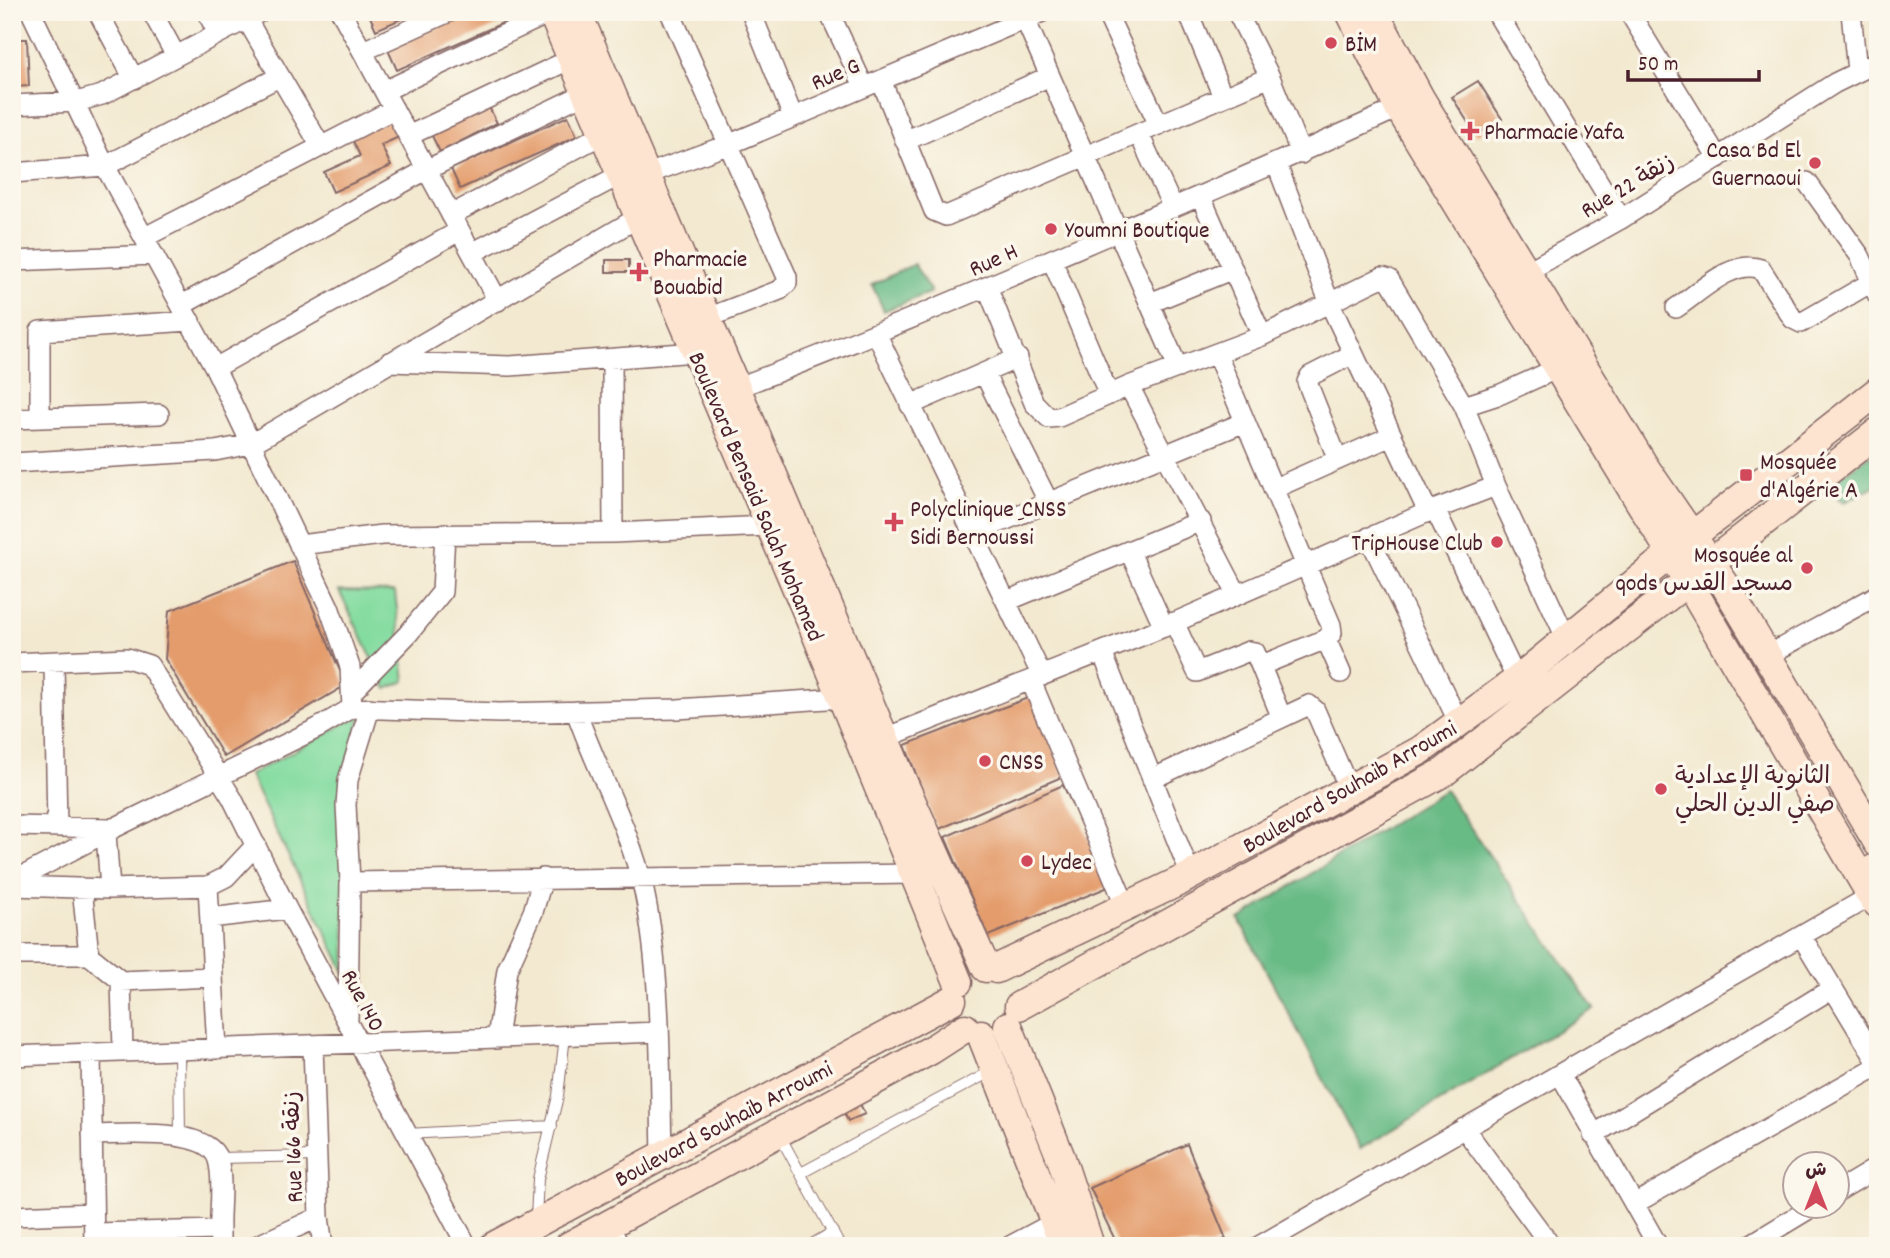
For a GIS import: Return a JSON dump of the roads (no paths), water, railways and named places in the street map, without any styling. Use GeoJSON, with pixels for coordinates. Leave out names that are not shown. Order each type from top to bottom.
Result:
{"type":"FeatureCollection","features":[{"type":"Feature","properties":{"kind":"street"},"geometry":{"type":"LineString","coordinates":[[31,12],[105,166],[215,368],[329,607],[347,656],[358,703],[348,780],[348,1023]]}},
{"type":"Feature","properties":{"kind":"street"},"geometry":{"type":"LineString","coordinates":[[98,12],[134,79]]}},
{"type":"Feature","properties":{"kind":"street"},"geometry":{"type":"LineString","coordinates":[[152,12],[176,56]]}},
{"type":"Feature","properties":{"kind":"street"},"geometry":{"type":"LineString","coordinates":[[207,12],[218,34]]}},
{"type":"Feature","properties":{"kind":"street"},"geometry":{"type":"LineString","coordinates":[[363,51],[449,12]]}},
{"type":"Feature","properties":{"kind":"street"},"geometry":{"type":"LineString","coordinates":[[384,91],[552,12]]}},
{"type":"Feature","properties":{"kind":"street","name":"Boulevard Bensaid Salah Mohamed"},"geometry":{"type":"LineString","coordinates":[[552,12],[603,134],[632,175],[706,318],[885,738],[991,968]]}},
{"type":"Feature","properties":{"kind":"street","name":"Boulevard Bensaid Salah Mohamed"},"geometry":{"type":"LineString","coordinates":[[577,12],[632,175],[639,217],[915,874],[955,991]]}},
{"type":"Feature","properties":{"kind":"street"},"geometry":{"type":"LineString","coordinates":[[670,12],[786,270],[787,283],[780,290],[706,318]]}},
{"type":"Feature","properties":{"kind":"street"},"geometry":{"type":"LineString","coordinates":[[751,12],[793,117]]}},
{"type":"Feature","properties":{"kind":"street"},"geometry":{"type":"LineString","coordinates":[[829,12],[905,141],[934,211],[942,216],[1270,77]]}},
{"type":"Feature","properties":{"kind":"street"},"geometry":{"type":"LineString","coordinates":[[1106,12],[1159,125]]}},
{"type":"Feature","properties":{"kind":"street"},"geometry":{"type":"LineString","coordinates":[[1188,12],[1223,97]]}},
{"type":"Feature","properties":{"kind":"street"},"geometry":{"type":"LineString","coordinates":[[1237,12],[1270,77],[1301,154]]}},
{"type":"Feature","properties":{"kind":"street"},"geometry":{"type":"LineString","coordinates":[[1259,1246],[1802,937],[1874,892],[1688,582],[1681,545],[1629,441],[1517,277],[1350,12]]}},
{"type":"Feature","properties":{"kind":"street"},"geometry":{"type":"LineString","coordinates":[[1374,12],[1409,103]]}},
{"type":"Feature","properties":{"kind":"street"},"geometry":{"type":"LineString","coordinates":[[1629,12],[1718,158]]}},
{"type":"Feature","properties":{"kind":"street"},"geometry":{"type":"LineString","coordinates":[[1851,12],[1857,71]]}},
{"type":"Feature","properties":{"kind":"street"},"geometry":{"type":"LineString","coordinates":[[1499,13],[1621,219]]}},
{"type":"Feature","properties":{"kind":"street"},"geometry":{"type":"LineString","coordinates":[[346,14],[384,91],[498,301]]}},
{"type":"Feature","properties":{"kind":"street"},"geometry":{"type":"LineString","coordinates":[[12,104],[76,102],[102,95],[254,16],[279,77],[320,145]]}},
{"type":"Feature","properties":{"kind":"street"},"geometry":{"type":"LineString","coordinates":[[1019,18],[1050,76],[1178,368]]}},
{"type":"Feature","properties":{"kind":"street","name":"Rue G"},"geometry":{"type":"LineString","coordinates":[[472,253],[632,175],[730,144],[1019,18]]}},
{"type":"Feature","properties":{"kind":"street"},"geometry":{"type":"LineString","coordinates":[[408,136],[571,59]]}},
{"type":"Feature","properties":{"kind":"street","name":"Rue 22 زنقة"},"geometry":{"type":"LineString","coordinates":[[1517,277],[1621,219],[1857,71],[1878,62]]}},
{"type":"Feature","properties":{"kind":"street"},"geometry":{"type":"LineString","coordinates":[[905,141],[1050,76]]}},
{"type":"Feature","properties":{"kind":"street"},"geometry":{"type":"LineString","coordinates":[[12,173],[105,166],[279,77]]}},
{"type":"Feature","properties":{"kind":"street"},"geometry":{"type":"LineString","coordinates":[[40,418],[40,331],[186,313],[426,170],[586,93]]}},
{"type":"Feature","properties":{"kind":"street","name":"Rue H"},"geometry":{"type":"LineString","coordinates":[[736,388],[877,335],[988,289],[1119,230],[1277,165],[1409,103]]}},
{"type":"Feature","properties":{"kind":"street"},"geometry":{"type":"LineString","coordinates":[[12,261],[150,246],[320,145],[394,109]]}},
{"type":"Feature","properties":{"kind":"street"},"geometry":{"type":"LineString","coordinates":[[215,368],[603,134]]}},
{"type":"Feature","properties":{"kind":"street"},"geometry":{"type":"LineString","coordinates":[[1139,134],[1173,208]]}},
{"type":"Feature","properties":{"kind":"street"},"geometry":{"type":"LineString","coordinates":[[1277,165],[1330,304],[1391,436],[1517,680]]}},
{"type":"Feature","properties":{"kind":"street"},"geometry":{"type":"LineString","coordinates":[[1676,308],[1735,269],[1753,266],[1762,269],[1793,319],[1801,323],[1874,290],[1860,256],[1807,182]]}},
{"type":"Feature","properties":{"kind":"street"},"geometry":{"type":"LineString","coordinates":[[1201,197],[1262,336]]}},
{"type":"Feature","properties":{"kind":"street"},"geometry":{"type":"LineString","coordinates":[[12,463],[205,452],[251,444],[639,217]]}},
{"type":"Feature","properties":{"kind":"street"},"geometry":{"type":"LineString","coordinates":[[1052,260],[1109,395]]}},
{"type":"Feature","properties":{"kind":"street"},"geometry":{"type":"LineString","coordinates":[[1150,303],[1233,269]]}},
{"type":"Feature","properties":{"kind":"street"},"geometry":{"type":"LineString","coordinates":[[1517,277],[1558,368],[1681,545],[1711,564],[1768,655],[1878,843]]}},
{"type":"Feature","properties":{"kind":"street"},"geometry":{"type":"LineString","coordinates":[[988,289],[1034,403],[1049,418],[1059,417],[1129,386],[1262,336],[1330,304],[1375,278],[1389,279],[1464,406],[1496,486],[1567,640]]}},
{"type":"Feature","properties":{"kind":"street"},"geometry":{"type":"LineString","coordinates":[[877,335],[1007,601],[1126,907]]}},
{"type":"Feature","properties":{"kind":"street"},"geometry":{"type":"LineString","coordinates":[[388,362],[482,366],[612,360],[696,352]]}},
{"type":"Feature","properties":{"kind":"street"},"geometry":{"type":"LineString","coordinates":[[1338,460],[1307,382],[1310,376],[1353,354]]}},
{"type":"Feature","properties":{"kind":"street"},"geometry":{"type":"LineString","coordinates":[[1217,355],[1331,625],[1332,633],[1326,639],[1262,665]]}},
{"type":"Feature","properties":{"kind":"street"},"geometry":{"type":"LineString","coordinates":[[910,405],[1018,358]]}},
{"type":"Feature","properties":{"kind":"street"},"geometry":{"type":"LineString","coordinates":[[612,360],[613,533]]}},
{"type":"Feature","properties":{"kind":"street"},"geometry":{"type":"LineString","coordinates":[[1464,406],[1501,394],[1558,368]]}},
{"type":"Feature","properties":{"kind":"street"},"geometry":{"type":"LineString","coordinates":[[984,373],[1049,503]]}},
{"type":"Feature","properties":{"kind":"street"},"geometry":{"type":"LineString","coordinates":[[1129,386],[1161,454],[1175,471],[1237,594]]}},
{"type":"Feature","properties":{"kind":"street","name":"Boulevard Souhaib Arroumi"},"geometry":{"type":"LineString","coordinates":[[991,968],[1191,876],[1350,791],[1459,723],[1517,680],[1681,545],[1878,391]]}},
{"type":"Feature","properties":{"kind":"street"},"geometry":{"type":"LineString","coordinates":[[12,419],[159,414]]}},
{"type":"Feature","properties":{"kind":"street"},"geometry":{"type":"LineString","coordinates":[[974,533],[1161,454],[1245,422]]}},
{"type":"Feature","properties":{"kind":"street","name":"Boulevard Souhaib Arroumi"},"geometry":{"type":"LineString","coordinates":[[1013,1016],[1444,772],[1878,432]]}},
{"type":"Feature","properties":{"kind":"street"},"geometry":{"type":"LineString","coordinates":[[1273,489],[1391,436]]}},
{"type":"Feature","properties":{"kind":"street"},"geometry":{"type":"LineString","coordinates":[[885,738],[1169,625],[1369,537],[1496,486]]}},
{"type":"Feature","properties":{"kind":"street"},"geometry":{"type":"LineString","coordinates":[[1007,601],[1201,521]]}},
{"type":"Feature","properties":{"kind":"street"},"geometry":{"type":"LineString","coordinates":[[299,545],[354,537],[445,533],[613,533],[768,526]]}},
{"type":"Feature","properties":{"kind":"street"},"geometry":{"type":"LineString","coordinates":[[12,884],[358,703],[442,592],[445,533]]}},
{"type":"Feature","properties":{"kind":"street"},"geometry":{"type":"LineString","coordinates":[[1369,537],[1459,723]]}},
{"type":"Feature","properties":{"kind":"street"},"geometry":{"type":"LineString","coordinates":[[1130,552],[1197,672],[1249,650],[1255,652],[1281,716]]}},
{"type":"Feature","properties":{"kind":"street"},"geometry":{"type":"LineString","coordinates":[[1768,655],[1878,595]]}},
{"type":"Feature","properties":{"kind":"street"},"geometry":{"type":"LineString","coordinates":[[1326,639],[1341,673]]}},
{"type":"Feature","properties":{"kind":"street"},"geometry":{"type":"LineString","coordinates":[[1102,652],[1191,876]]}},
{"type":"Feature","properties":{"kind":"street","name":"Rue 140"},"geometry":{"type":"LineString","coordinates":[[54,662],[127,658],[144,661],[160,680],[220,777],[287,909],[467,1246]]}},
{"type":"Feature","properties":{"kind":"street"},"geometry":{"type":"LineString","coordinates":[[12,663],[54,662],[57,827]]}},
{"type":"Feature","properties":{"kind":"street"},"geometry":{"type":"LineString","coordinates":[[358,703],[457,713],[677,709],[842,698]]}},
{"type":"Feature","properties":{"kind":"street"},"geometry":{"type":"LineString","coordinates":[[1152,779],[1309,705],[1315,709],[1350,791]]}},
{"type":"Feature","properties":{"kind":"street"},"geometry":{"type":"LineString","coordinates":[[576,711],[640,876],[648,912],[659,1032],[662,1157]]}},
{"type":"Feature","properties":{"kind":"street"},"geometry":{"type":"LineString","coordinates":[[12,826],[110,831]]}},
{"type":"Feature","properties":{"kind":"street"},"geometry":{"type":"LineString","coordinates":[[110,831],[110,889]]}},
{"type":"Feature","properties":{"kind":"street"},"geometry":{"type":"LineString","coordinates":[[12,884],[110,889],[208,886],[226,877],[256,845]]}},
{"type":"Feature","properties":{"kind":"street"},"geometry":{"type":"LineString","coordinates":[[350,882],[915,874]]}},
{"type":"Feature","properties":{"kind":"street"},"geometry":{"type":"LineString","coordinates":[[497,1039],[507,970],[533,912],[543,878]]}},
{"type":"Feature","properties":{"kind":"street"},"geometry":{"type":"LineString","coordinates":[[208,886],[217,1049]]}},
{"type":"Feature","properties":{"kind":"street"},"geometry":{"type":"LineString","coordinates":[[82,888],[89,955]]}},
{"type":"Feature","properties":{"kind":"street"},"geometry":{"type":"LineString","coordinates":[[210,918],[287,909]]}},
{"type":"Feature","properties":{"kind":"street"},"geometry":{"type":"LineString","coordinates":[[1634,1204],[1878,1064],[1802,937]]}},
{"type":"Feature","properties":{"kind":"street"},"geometry":{"type":"LineString","coordinates":[[12,955],[89,955],[121,981],[213,977]]}},
{"type":"Feature","properties":{"kind":"street"},"geometry":{"type":"LineString","coordinates":[[1010,1246],[1059,1234],[995,1069],[973,1031],[955,1016],[955,991],[970,971],[991,968],[1014,984],[1013,1016],[1090,1246]]}},
{"type":"Feature","properties":{"kind":"street"},"geometry":{"type":"LineString","coordinates":[[121,981],[123,1051]]}},
{"type":"Feature","properties":{"kind":"street"},"geometry":{"type":"LineString","coordinates":[[1593,1135],[1833,988]]}},
{"type":"Feature","properties":{"kind":"street","name":"Boulevard Souhaib Arroumi"},"geometry":{"type":"LineString","coordinates":[[494,1246],[662,1157],[955,991]]}},
{"type":"Feature","properties":{"kind":"street"},"geometry":{"type":"LineString","coordinates":[[973,1031],[998,1032],[1013,1016]]}},
{"type":"Feature","properties":{"kind":"street","name":"Boulevard Souhaib Arroumi"},"geometry":{"type":"LineString","coordinates":[[569,1246],[614,1235],[778,1132],[931,1050],[973,1031]]}},
{"type":"Feature","properties":{"kind":"street"},"geometry":{"type":"LineString","coordinates":[[12,1056],[659,1032]]}},
{"type":"Feature","properties":{"kind":"street","name":"Rue 166 زنقة"},"geometry":{"type":"LineString","coordinates":[[313,1046],[319,1217],[323,1246]]}},
{"type":"Feature","properties":{"kind":"street"},"geometry":{"type":"LineString","coordinates":[[91,1053],[92,1135],[93,1213],[94,1240],[220,1238],[218,1158],[210,1148],[191,1137],[92,1135]]}},
{"type":"Feature","properties":{"kind":"street"},"geometry":{"type":"LineString","coordinates":[[1560,1074],[1658,1246]]}},
{"type":"Feature","properties":{"kind":"street"},"geometry":{"type":"LineString","coordinates":[[1464,1128],[1551,1246]]}},
{"type":"Feature","properties":{"kind":"street"},"geometry":{"type":"LineString","coordinates":[[1852,1183],[1878,1167]]}},
{"type":"Feature","properties":{"kind":"street"},"geometry":{"type":"LineString","coordinates":[[12,1216],[93,1213]]}},
{"type":"Feature","properties":{"kind":"street"},"geometry":{"type":"LineString","coordinates":[[256,1246],[319,1217]]}},
{"type":"Feature","properties":{"kind":"street"},"geometry":{"type":"LineString","coordinates":[[1748,1246],[1791,1220]]}},
{"type":"Feature","properties":{"kind":"lane"},"geometry":{"type":"LineString","coordinates":[[536,1222],[538,1179],[552,1126],[565,1036]]}},
{"type":"Feature","properties":{"kind":"lane"},"geometry":{"type":"LineString","coordinates":[[179,1050],[180,1136]]}},
{"type":"Feature","properties":{"kind":"lane"},"geometry":{"type":"LineString","coordinates":[[801,1173],[995,1069]]}},
{"type":"Feature","properties":{"kind":"lane"},"geometry":{"type":"LineString","coordinates":[[407,1135],[552,1126]]}},
{"type":"Feature","properties":{"kind":"lane"},"geometry":{"type":"LineString","coordinates":[[778,1132],[841,1246]]}},
{"type":"Feature","properties":{"kind":"lane"},"geometry":{"type":"LineString","coordinates":[[218,1158],[317,1156]]}},
{"type":"Feature","properties":{"kind":"lane"},"geometry":{"type":"LineString","coordinates":[[809,1246],[833,1232]]}},
{"type":"Feature","properties":{"kind":"place","name":"BİM"},"geometry":{"type":"Point","coordinates":[1331,43]}},
{"type":"Feature","properties":{"kind":"place","name":"Pharmacie Yafa"},"geometry":{"type":"Point","coordinates":[1470,131]}},
{"type":"Feature","properties":{"kind":"place","name":"Casa Bd El Guernaoui"},"geometry":{"type":"Point","coordinates":[1815,163]}},
{"type":"Feature","properties":{"kind":"place","name":"Youmni Boutique"},"geometry":{"type":"Point","coordinates":[1051,229]}},
{"type":"Feature","properties":{"kind":"place","name":"Pharmacie Bouabid"},"geometry":{"type":"Point","coordinates":[639,272]}},
{"type":"Feature","properties":{"kind":"place","name":"Mosquée d'Algérie A"},"geometry":{"type":"Point","coordinates":[1746,475]}},
{"type":"Feature","properties":{"kind":"place","name":"Polyclinique ِCNSS Sidi Bernoussi"},"geometry":{"type":"Point","coordinates":[894,522]}},
{"type":"Feature","properties":{"kind":"place","name":"TripHouse Club"},"geometry":{"type":"Point","coordinates":[1497,542]}},
{"type":"Feature","properties":{"kind":"place","name":"Mosquée al qods مسجد القدس"},"geometry":{"type":"Point","coordinates":[1807,568]}},
{"type":"Feature","properties":{"kind":"place","name":"CNSS"},"geometry":{"type":"Point","coordinates":[985,761]}},
{"type":"Feature","properties":{"kind":"place","name":"الثانوية الإعدادية صفي الدين الحلي"},"geometry":{"type":"Point","coordinates":[1661,789]}},
{"type":"Feature","properties":{"kind":"place","name":"Lydec"},"geometry":{"type":"Point","coordinates":[1027,861]}}]}
